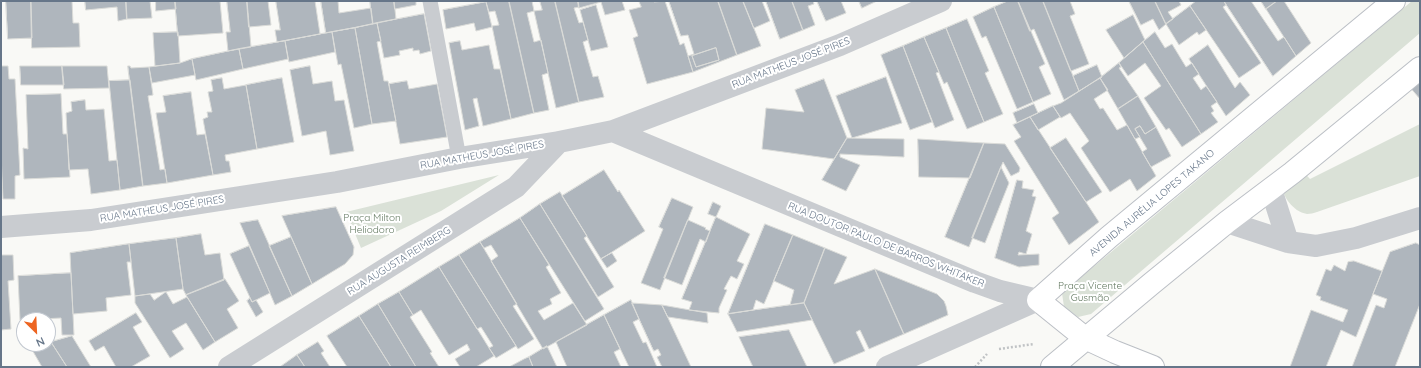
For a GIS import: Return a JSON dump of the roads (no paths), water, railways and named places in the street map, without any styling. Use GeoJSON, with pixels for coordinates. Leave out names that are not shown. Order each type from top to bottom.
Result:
{"type":"FeatureCollection","features":[{"type":"Feature","properties":{"kind":"street","name":"RUA MATHEUS JOSÉ PIRES"},"geometry":{"type":"LineString","coordinates":[[1,227],[91,220],[337,182],[459,158],[559,142],[613,131],[840,44],[941,1]]}},
{"type":"Feature","properties":{"kind":"street","name":"AVENIDA AURÉLIA LOPES TAKANO"},"geometry":{"type":"LineString","coordinates":[[887,367],[1038,300],[1109,237],[1394,1]]}},
{"type":"Feature","properties":{"kind":"street"},"geometry":{"type":"LineString","coordinates":[[1052,367],[1085,338],[1227,222],[1271,189],[1420,68]]}},
{"type":"Feature","properties":{"kind":"street","name":"RUA DOUTOR PAULO DE BARROS WHITAKER"},"geometry":{"type":"LineString","coordinates":[[613,131],[975,282],[1000,291],[1038,300],[1085,338],[1153,367]]}},
{"type":"Feature","properties":{"kind":"street","name":"RUA AUGUSTA REIMBERG"},"geometry":{"type":"LineString","coordinates":[[229,367],[516,187],[559,142]]}},
{"type":"Feature","properties":{"kind":"street"},"geometry":{"type":"LineString","coordinates":[[1271,189],[1288,242]]}},
{"type":"Feature","properties":{"kind":"street"},"geometry":{"type":"LineString","coordinates":[[1227,222],[1288,242],[1316,246],[1356,238],[1420,218]]}},
{"type":"Feature","properties":{"kind":"lane"},"geometry":{"type":"LineString","coordinates":[[430,1],[459,158]]}},
{"type":"Feature","properties":{"kind":"park label","name":"Praça Milton Heliodoro"},"geometry":{"type":"Point","coordinates":[372,224]}},
{"type":"Feature","properties":{"kind":"park label","name":"Praça Vicente Gusmão"},"geometry":{"type":"Point","coordinates":[1090,292]}}]}
